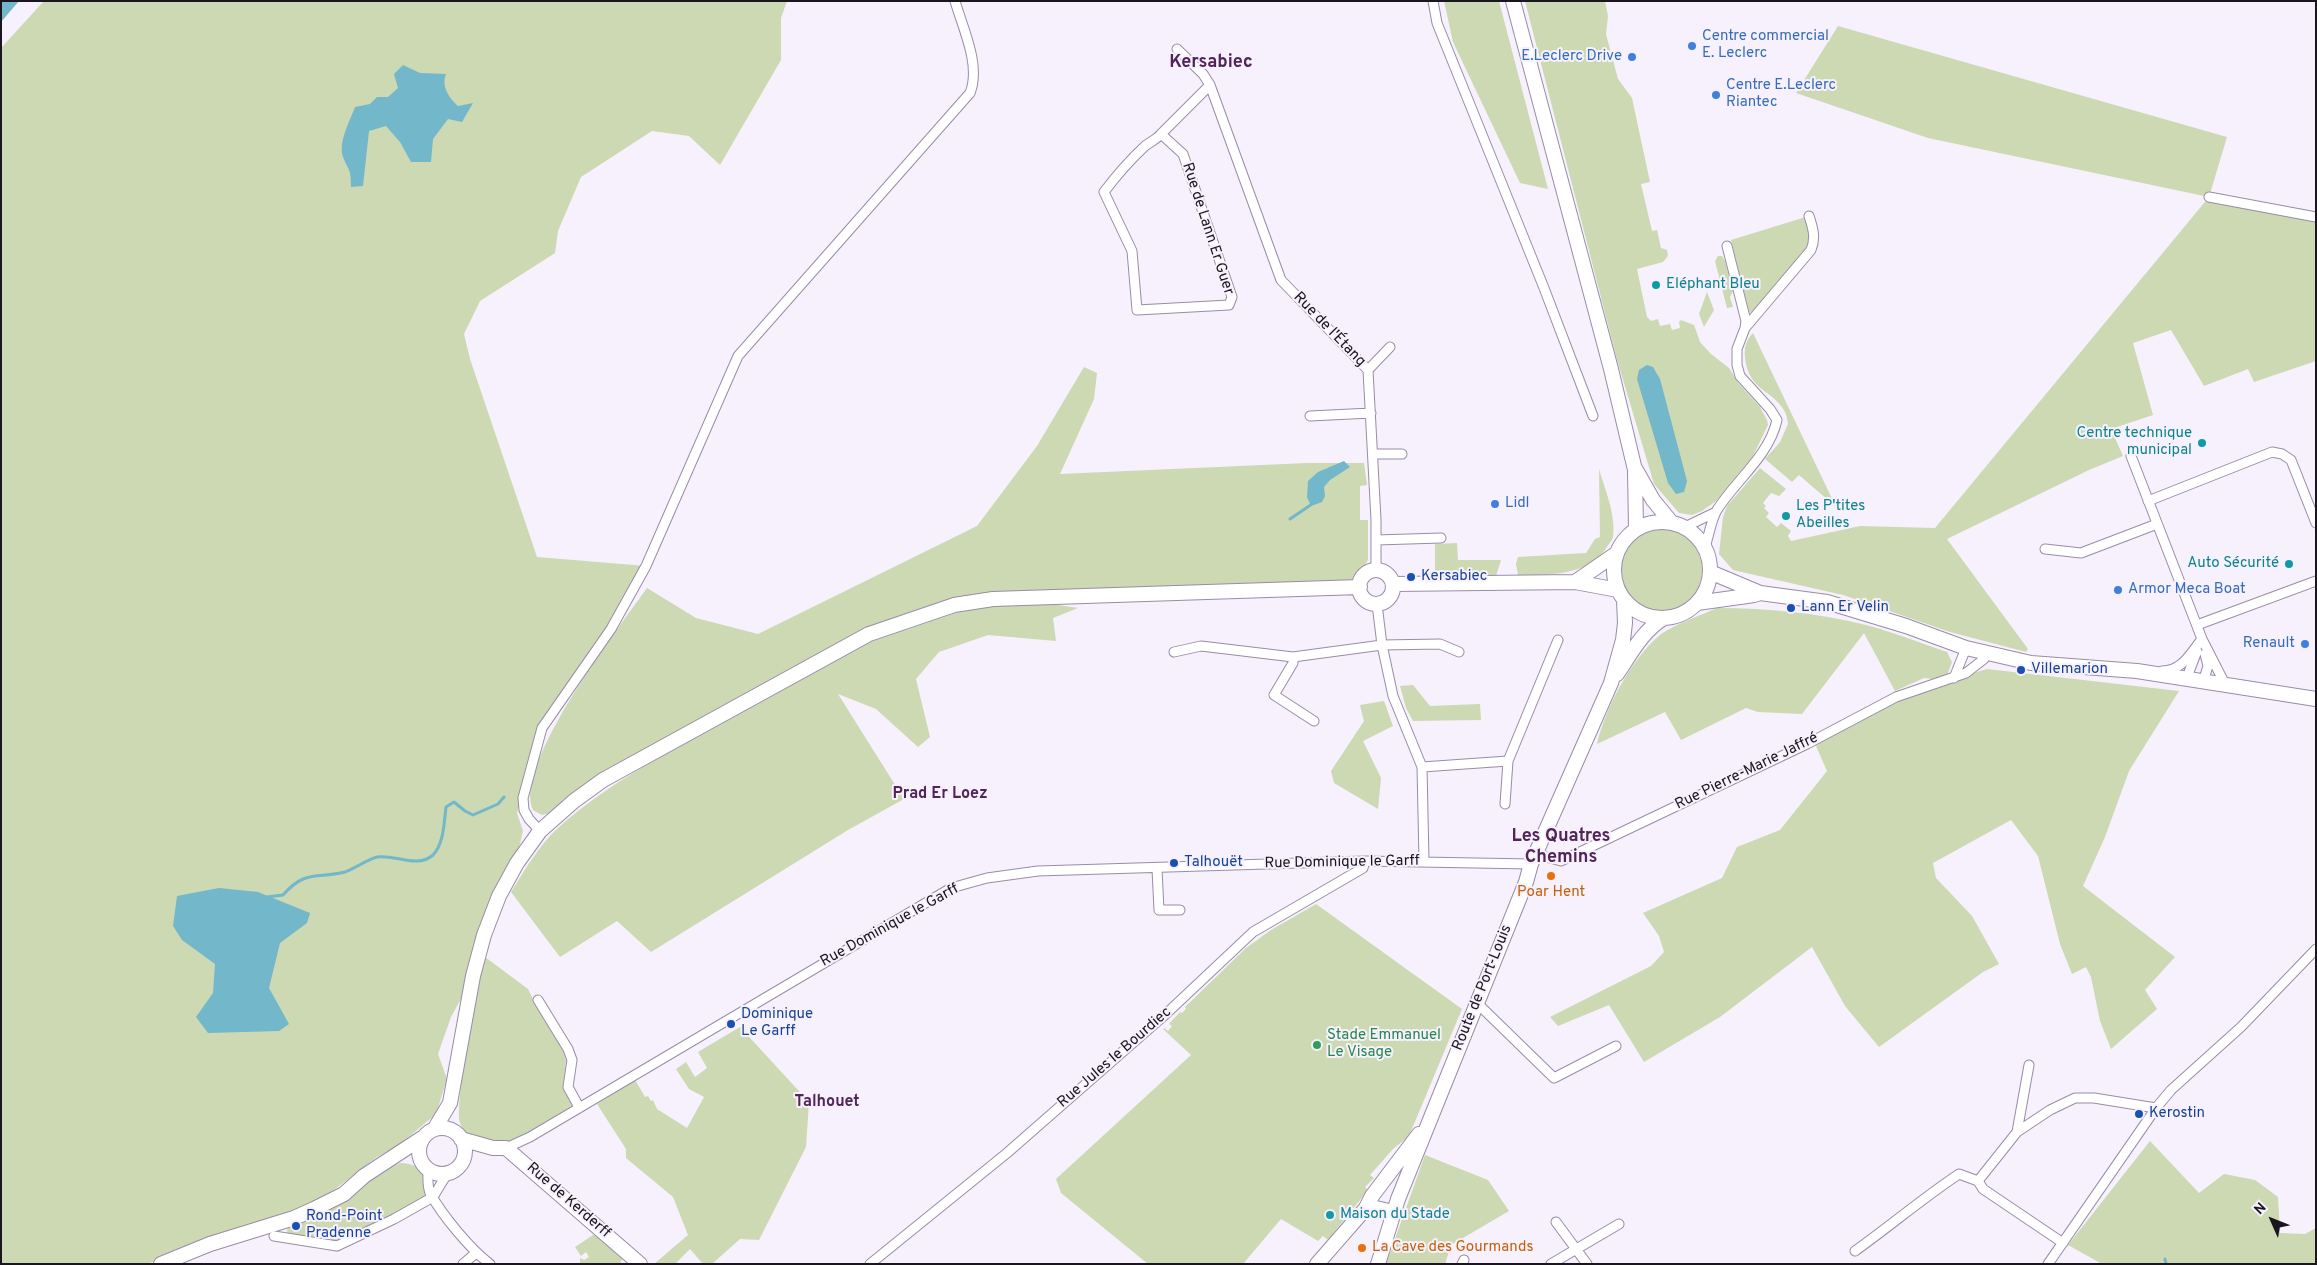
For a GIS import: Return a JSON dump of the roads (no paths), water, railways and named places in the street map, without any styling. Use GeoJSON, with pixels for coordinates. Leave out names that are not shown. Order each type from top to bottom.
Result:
{"type":"FeatureCollection","features":[{"type":"Feature","properties":{"kind":"street"},"geometry":{"type":"LineString","coordinates":[[540,831],[527,815],[523,798],[542,728],[611,629],[646,566],[738,356],[970,93],[974,83],[974,68],[955,1]]}},
{"type":"Feature","properties":{"kind":"street"},"geometry":{"type":"LineString","coordinates":[[1433,1],[1437,23],[1537,270],[1593,416]]}},
{"type":"Feature","properties":{"kind":"street"},"geometry":{"type":"LineString","coordinates":[[1513,1],[1611,370],[1635,470],[1636,529]]}},
{"type":"Feature","properties":{"kind":"street"},"geometry":{"type":"LineString","coordinates":[[1177,49],[1203,74],[1210,85]]}},
{"type":"Feature","properties":{"kind":"street","name":"Rue de Lann Er Guer"},"geometry":{"type":"LineString","coordinates":[[1161,134],[1183,154],[1232,297],[1229,305],[1137,310],[1132,251],[1104,192],[1146,146],[1161,134],[1210,85]]}},
{"type":"Feature","properties":{"kind":"street","name":"Rue de l'Étang"},"geometry":{"type":"LineString","coordinates":[[1210,85],[1281,280],[1368,370],[1373,454],[1376,570]]}},
{"type":"Feature","properties":{"kind":"street"},"geometry":{"type":"LineString","coordinates":[[2209,197],[2316,217]]}},
{"type":"Feature","properties":{"kind":"street"},"geometry":{"type":"LineString","coordinates":[[1745,328],[1811,250],[1814,234],[1809,216]]}},
{"type":"Feature","properties":{"kind":"street"},"geometry":{"type":"LineString","coordinates":[[1705,547],[1716,512],[1757,460],[1775,430],[1777,420],[1770,409],[1740,376],[1737,365],[1737,349],[1746,321],[1727,246]]}},
{"type":"Feature","properties":{"kind":"street"},"geometry":{"type":"LineString","coordinates":[[1368,370],[1390,347]]}},
{"type":"Feature","properties":{"kind":"street"},"geometry":{"type":"LineString","coordinates":[[1310,416],[1371,413]]}},
{"type":"Feature","properties":{"kind":"street"},"geometry":{"type":"LineString","coordinates":[[2148,500],[2272,452],[2278,452],[2291,460],[2316,523]]}},
{"type":"Feature","properties":{"kind":"street"},"geometry":{"type":"LineString","coordinates":[[1373,454],[1402,454]]}},
{"type":"Feature","properties":{"kind":"street"},"geometry":{"type":"LineString","coordinates":[[2131,456],[2202,639],[2208,666],[2197,681]]}},
{"type":"Feature","properties":{"kind":"street"},"geometry":{"type":"LineString","coordinates":[[1635,470],[1653,500],[1671,522]]}},
{"type":"Feature","properties":{"kind":"street"},"geometry":{"type":"LineString","coordinates":[[1685,527],[1716,512]]}},
{"type":"Feature","properties":{"kind":"street"},"geometry":{"type":"LineString","coordinates":[[1393,584],[1575,582],[1621,595],[1642,613],[1664,618],[1689,610],[1697,603],[1706,590],[1710,572],[1705,547],[1685,527],[1671,522],[1652,523],[1636,529],[1625,540],[1617,553],[1614,572],[1621,595]]}},
{"type":"Feature","properties":{"kind":"street"},"geometry":{"type":"LineString","coordinates":[[2045,549],[2080,553],[2157,524]]}},
{"type":"Feature","properties":{"kind":"street"},"geometry":{"type":"LineString","coordinates":[[1376,540],[1441,538]]}},
{"type":"Feature","properties":{"kind":"street"},"geometry":{"type":"LineString","coordinates":[[1575,582],[1617,553]]}},
{"type":"Feature","properties":{"kind":"street"},"geometry":{"type":"LineString","coordinates":[[1376,570],[1385,572],[1393,584],[1390,598],[1377,604],[1366,601],[1360,587],[1363,576],[1376,570]]}},
{"type":"Feature","properties":{"kind":"street"},"geometry":{"type":"LineString","coordinates":[[1710,572],[1760,593],[1828,602],[1906,626],[1966,648],[2031,663],[2137,672],[2316,699]]}},
{"type":"Feature","properties":{"kind":"street"},"geometry":{"type":"LineString","coordinates":[[2197,625],[2316,580]]}},
{"type":"Feature","properties":{"kind":"street"},"geometry":{"type":"LineString","coordinates":[[435,1128],[450,1103],[473,976],[484,935],[499,896],[517,863],[540,831],[574,800],[604,780],[868,634],[914,617],[954,606],[993,598],[1360,587]]}},
{"type":"Feature","properties":{"kind":"street"},"geometry":{"type":"LineString","coordinates":[[1697,603],[1754,596],[1760,593]]}},
{"type":"Feature","properties":{"kind":"street","name":"Route de Port-Louis"},"geometry":{"type":"LineString","coordinates":[[1378,1264],[1398,1199],[1429,1121],[1535,859],[1611,683],[1623,640],[1625,623],[1621,595]]}},
{"type":"Feature","properties":{"kind":"street"},"geometry":{"type":"LineString","coordinates":[[1377,604],[1382,645],[1393,696],[1422,767],[1424,861]]}},
{"type":"Feature","properties":{"kind":"street","name":"Route de Port-Louis"},"geometry":{"type":"LineString","coordinates":[[1611,683],[1641,638],[1656,622],[1664,618]]}},
{"type":"Feature","properties":{"kind":"street"},"geometry":{"type":"LineString","coordinates":[[2137,672],[2170,671],[2180,667],[2202,639]]}},
{"type":"Feature","properties":{"kind":"street"},"geometry":{"type":"LineString","coordinates":[[2197,681],[2189,672],[2202,639]]}},
{"type":"Feature","properties":{"kind":"street"},"geometry":{"type":"LineString","coordinates":[[2202,639],[2226,686]]}},
{"type":"Feature","properties":{"kind":"street"},"geometry":{"type":"LineString","coordinates":[[1506,804],[1508,761],[1558,640]]}},
{"type":"Feature","properties":{"kind":"street"},"geometry":{"type":"LineString","coordinates":[[1174,652],[1201,646],[1293,657],[1382,645],[1440,644],[1460,652]]}},
{"type":"Feature","properties":{"kind":"street"},"geometry":{"type":"LineString","coordinates":[[1954,678],[1966,648]]}},
{"type":"Feature","properties":{"kind":"street","name":"Rue Pierre-Marie Jaffré"},"geometry":{"type":"LineString","coordinates":[[1535,859],[1561,861],[1807,744],[1896,696],[1966,673],[1984,659],[1987,653]]}},
{"type":"Feature","properties":{"kind":"street"},"geometry":{"type":"LineString","coordinates":[[1293,657],[1293,662],[1274,695],[1314,721]]}},
{"type":"Feature","properties":{"kind":"street"},"geometry":{"type":"LineString","coordinates":[[1422,767],[1508,761]]}},
{"type":"Feature","properties":{"kind":"street","name":"Rue Dominique le Garff"},"geometry":{"type":"LineString","coordinates":[[499,1148],[530,1137],[951,888],[987,878],[1038,872],[1365,861],[1535,859]]}},
{"type":"Feature","properties":{"kind":"street","name":"Rue Jules le Bourdiec"},"geometry":{"type":"LineString","coordinates":[[870,1264],[1013,1147],[1168,1012],[1253,932],[1363,868],[1365,861]]}},
{"type":"Feature","properties":{"kind":"street"},"geometry":{"type":"LineString","coordinates":[[1157,869],[1159,910],[1180,910]]}},
{"type":"Feature","properties":{"kind":"street"},"geometry":{"type":"LineString","coordinates":[[2048,1264],[2156,1108],[2171,1090],[2241,1027],[2316,949]]}},
{"type":"Feature","properties":{"kind":"street"},"geometry":{"type":"LineString","coordinates":[[538,1000],[568,1049],[572,1060],[568,1087],[579,1107]]}},
{"type":"Feature","properties":{"kind":"street"},"geometry":{"type":"LineString","coordinates":[[1477,1003],[1554,1078],[1616,1046]]}},
{"type":"Feature","properties":{"kind":"street"},"geometry":{"type":"LineString","coordinates":[[2017,1132],[2029,1065]]}},
{"type":"Feature","properties":{"kind":"street"},"geometry":{"type":"LineString","coordinates":[[1978,1181],[2017,1132],[2050,1110],[2075,1098],[2094,1098],[2156,1108]]}},
{"type":"Feature","properties":{"kind":"street"},"geometry":{"type":"LineString","coordinates":[[388,1161],[424,1165],[439,1174],[447,1174],[458,1168],[465,1154],[457,1135],[450,1103]]}},
{"type":"Feature","properties":{"kind":"street"},"geometry":{"type":"LineString","coordinates":[[1317,1264],[1366,1208],[1377,1190],[1429,1121]]}},
{"type":"Feature","properties":{"kind":"street"},"geometry":{"type":"LineString","coordinates":[[161,1264],[210,1244],[278,1223],[314,1209],[344,1194],[364,1176],[435,1128],[444,1127],[457,1135],[499,1148]]}},
{"type":"Feature","properties":{"kind":"street"},"geometry":{"type":"LineString","coordinates":[[422,1138],[419,1149],[427,1183],[433,1197],[476,1253],[490,1264]]}},
{"type":"Feature","properties":{"kind":"street"},"geometry":{"type":"LineString","coordinates":[[463,1160],[499,1148]]}},
{"type":"Feature","properties":{"kind":"street","name":"Rue de Kerderff"},"geometry":{"type":"LineString","coordinates":[[499,1148],[640,1264]]}},
{"type":"Feature","properties":{"kind":"street"},"geometry":{"type":"LineString","coordinates":[[274,1236],[336,1246],[394,1219],[433,1197],[447,1174]]}},
{"type":"Feature","properties":{"kind":"street"},"geometry":{"type":"LineString","coordinates":[[1855,1251],[1902,1217],[1926,1196],[1959,1174],[1978,1181],[1983,1188],[2063,1243]]}},
{"type":"Feature","properties":{"kind":"street"},"geometry":{"type":"LineString","coordinates":[[1377,1190],[1392,1194],[1398,1199]]}},
{"type":"Feature","properties":{"kind":"street"},"geometry":{"type":"LineString","coordinates":[[1366,1208],[1394,1212]]}},
{"type":"Feature","properties":{"kind":"street"},"geometry":{"type":"LineString","coordinates":[[1556,1222],[1587,1264]]}},
{"type":"Feature","properties":{"kind":"street"},"geometry":{"type":"LineString","coordinates":[[1551,1264],[1619,1224]]}},
{"type":"Feature","properties":{"kind":"street"},"geometry":{"type":"LineString","coordinates":[[463,1264],[476,1253]]}},
{"type":"Feature","properties":{"kind":"water"},"geometry":{"type":"Polygon","coordinates":[[[1,1],[19,1],[1,22],[1,1]]]}},
{"type":"Feature","properties":{"kind":"water"},"geometry":{"type":"Polygon","coordinates":[[[403,65],[420,73],[446,74],[445,87],[455,103],[458,106],[473,103],[462,122],[448,119],[433,139],[431,162],[411,162],[400,142],[386,126],[369,131],[363,186],[351,187],[350,173],[343,157],[342,145],[355,107],[370,104],[377,97],[388,97],[398,88],[394,74],[403,65]]]}},
{"type":"Feature","properties":{"kind":"water"},"geometry":{"type":"Polygon","coordinates":[[[1647,365],[1653,367],[1660,379],[1687,481],[1684,492],[1676,494],[1668,483],[1637,379],[1639,370],[1647,365]]]}},
{"type":"Feature","properties":{"kind":"water"},"geometry":{"type":"Polygon","coordinates":[[[1344,461],[1350,467],[1330,480],[1324,487],[1325,496],[1322,502],[1314,505],[1310,504],[1307,497],[1308,481],[1318,472],[1344,461]]]}},
{"type":"Feature","properties":{"kind":"water"},"geometry":{"type":"Polygon","coordinates":[[[219,888],[258,892],[310,913],[307,923],[280,943],[269,988],[289,1024],[279,1031],[208,1033],[196,1017],[213,993],[215,964],[182,940],[173,926],[177,896],[219,888]]]}},
{"type":"Feature","properties":{"kind":"waterway"},"geometry":{"type":"LineString","coordinates":[[1290,519],[1315,502]]}},
{"type":"Feature","properties":{"kind":"waterway"},"geometry":{"type":"LineString","coordinates":[[267,897],[283,895],[298,881],[305,878],[345,872],[377,857],[391,857],[413,861],[427,859],[433,855],[439,845],[443,833],[446,807],[454,802],[473,815],[498,804],[504,797]]}},
{"type":"Feature","properties":{"kind":"waterway"},"geometry":{"type":"LineString","coordinates":[[2165,1259],[2166,1264]]}},
{"type":"Feature","properties":{"kind":"place","name":"Centre commercial E. Leclerc"},"geometry":{"type":"Point","coordinates":[1692,46]}},
{"type":"Feature","properties":{"kind":"place","name":"E.Leclerc Drive"},"geometry":{"type":"Point","coordinates":[1632,57]}},
{"type":"Feature","properties":{"kind":"place","name":"Centre E.Leclerc Riantec"},"geometry":{"type":"Point","coordinates":[1716,95]}},
{"type":"Feature","properties":{"kind":"place","name":"Eléphant Bleu"},"geometry":{"type":"Point","coordinates":[1656,285]}},
{"type":"Feature","properties":{"kind":"place","name":"Centre technique municipal"},"geometry":{"type":"Point","coordinates":[2202,443]}},
{"type":"Feature","properties":{"kind":"place","name":"Lidl"},"geometry":{"type":"Point","coordinates":[1495,504]}},
{"type":"Feature","properties":{"kind":"place","name":"Les P'tites Abeilles"},"geometry":{"type":"Point","coordinates":[1786,516]}},
{"type":"Feature","properties":{"kind":"place","name":"Auto Sécurité"},"geometry":{"type":"Point","coordinates":[2289,564]}},
{"type":"Feature","properties":{"kind":"place","name":"Kersabiec"},"geometry":{"type":"Point","coordinates":[1411,577]}},
{"type":"Feature","properties":{"kind":"place","name":"Armor Meca Boat"},"geometry":{"type":"Point","coordinates":[2118,590]}},
{"type":"Feature","properties":{"kind":"place","name":"Lann Er Velin"},"geometry":{"type":"Point","coordinates":[1791,608]}},
{"type":"Feature","properties":{"kind":"place","name":"Renault"},"geometry":{"type":"Point","coordinates":[2305,644]}},
{"type":"Feature","properties":{"kind":"place","name":"Villemarion"},"geometry":{"type":"Point","coordinates":[2021,670]}},
{"type":"Feature","properties":{"kind":"place","name":"Talhouët"},"geometry":{"type":"Point","coordinates":[1174,863]}},
{"type":"Feature","properties":{"kind":"place","name":"Poar Hent"},"geometry":{"type":"Point","coordinates":[1551,876]}},
{"type":"Feature","properties":{"kind":"place","name":"Dominique Le Garff"},"geometry":{"type":"Point","coordinates":[731,1024]}},
{"type":"Feature","properties":{"kind":"place","name":"Stade Emmanuel Le Visage"},"geometry":{"type":"Point","coordinates":[1317,1045]}},
{"type":"Feature","properties":{"kind":"place","name":"Kerostin"},"geometry":{"type":"Point","coordinates":[2139,1114]}},
{"type":"Feature","properties":{"kind":"place","name":"Maison du Stade"},"geometry":{"type":"Point","coordinates":[1330,1215]}},
{"type":"Feature","properties":{"kind":"place","name":"Rond-Point Pradenne"},"geometry":{"type":"Point","coordinates":[296,1226]}},
{"type":"Feature","properties":{"kind":"place","name":"La Cave des Gourmands"},"geometry":{"type":"Point","coordinates":[1362,1248]}},
{"type":"Feature","properties":{"kind":"district","name":"Kersabiec"},"geometry":{"type":"Point","coordinates":[1211,63]}},
{"type":"Feature","properties":{"kind":"district","name":"Prad Er Loez"},"geometry":{"type":"Point","coordinates":[940,795]}},
{"type":"Feature","properties":{"kind":"district","name":"Les Quatres Chemins"},"geometry":{"type":"Point","coordinates":[1561,848]}},
{"type":"Feature","properties":{"kind":"district","name":"Talhouet"},"geometry":{"type":"Point","coordinates":[827,1103]}}]}
